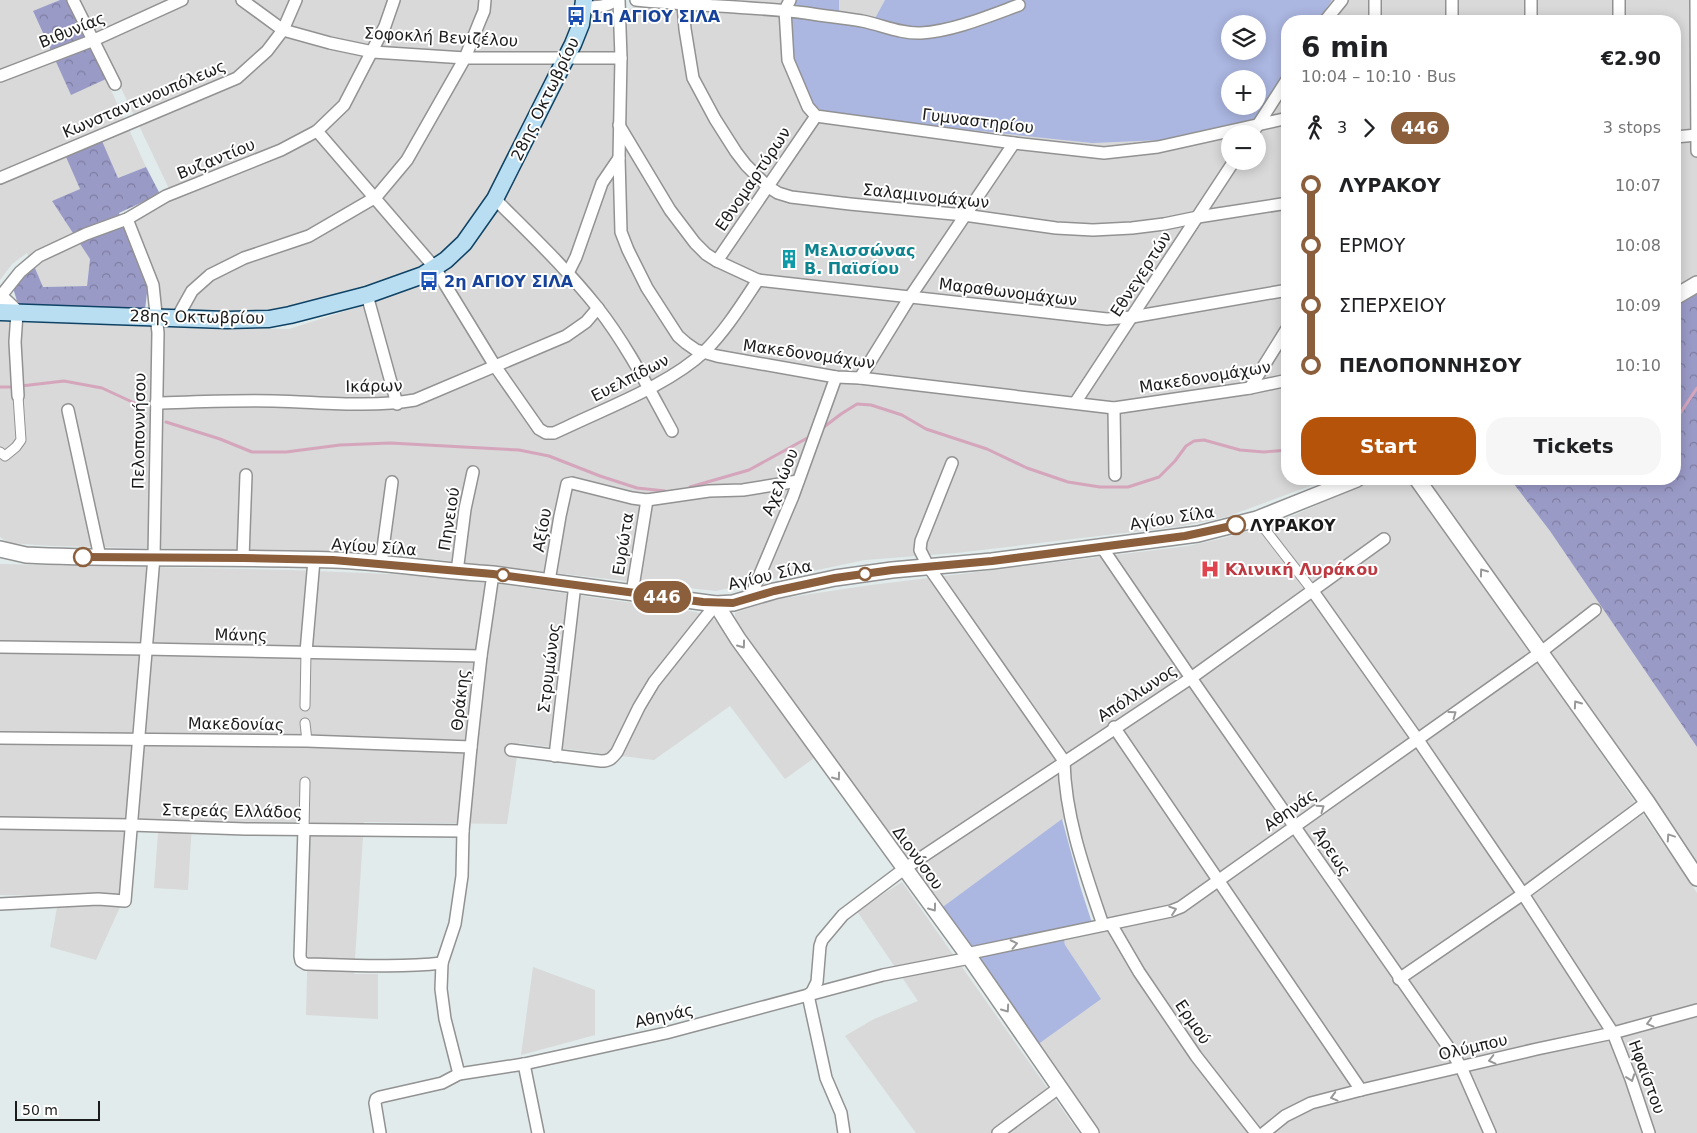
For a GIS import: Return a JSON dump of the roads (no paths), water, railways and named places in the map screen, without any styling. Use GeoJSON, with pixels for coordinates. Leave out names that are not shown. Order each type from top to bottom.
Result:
{"type":"FeatureCollection","features":[{"type":"Feature","properties":{"kind":"main road","name":"28ης Οκτωβρίου"},"geometry":{"type":"LineString","coordinates":[[0,312],[227,320],[269,319],[367,295],[412,280],[435,268],[464,243],[495,199],[566,58],[581,24],[584,3]]}},
{"type":"Feature","properties":{"kind":"street"},"geometry":{"type":"LineString","coordinates":[[73,0],[115,84]]}},
{"type":"Feature","properties":{"kind":"street","name":"Βιθυνίας"},"geometry":{"type":"LineString","coordinates":[[0,76],[94,40],[182,0]]}},
{"type":"Feature","properties":{"kind":"street","name":"Σοφοκλή Βενιζέλου"},"geometry":{"type":"LineString","coordinates":[[242,0],[283,30],[330,44],[373,52],[465,58],[621,58]]}},
{"type":"Feature","properties":{"kind":"street","name":"Κωνσταντινουπόλεως"},"geometry":{"type":"LineString","coordinates":[[0,178],[237,78],[268,51],[283,30],[296,0]]}},
{"type":"Feature","properties":{"kind":"street","name":"Βυζαντίου"},"geometry":{"type":"LineString","coordinates":[[0,297],[20,272],[39,256],[86,234],[127,219],[166,196],[281,150],[317,131],[344,105],[373,52],[394,0]]}},
{"type":"Feature","properties":{"kind":"street"},"geometry":{"type":"LineString","coordinates":[[176,318],[192,291],[210,275],[244,258],[309,236],[376,197],[408,160],[465,58],[480,23],[485,0]]}},
{"type":"Feature","properties":{"kind":"street"},"geometry":{"type":"LineString","coordinates":[[584,3],[600,7],[617,0]]}},
{"type":"Feature","properties":{"kind":"street","name":"Μακεδονομάχων"},"geometry":{"type":"LineString","coordinates":[[617,0],[621,58],[619,125],[621,232],[646,288],[678,336],[686,344],[717,356],[836,377],[860,378],[1114,408],[1250,388],[1281,381]]}},
{"type":"Feature","properties":{"kind":"street"},"geometry":{"type":"LineString","coordinates":[[636,0],[736,6],[788,5],[864,21],[894,30],[919,33],[943,30],[1019,5]]}},
{"type":"Feature","properties":{"kind":"street"},"geometry":{"type":"LineString","coordinates":[[1331,15],[1342,0]]}},
{"type":"Feature","properties":{"kind":"street"},"geometry":{"type":"LineString","coordinates":[[1375,0],[1375,15]]}},
{"type":"Feature","properties":{"kind":"street"},"geometry":{"type":"LineString","coordinates":[[1452,0],[1452,15]]}},
{"type":"Feature","properties":{"kind":"street"},"geometry":{"type":"LineString","coordinates":[[1531,0],[1531,15]]}},
{"type":"Feature","properties":{"kind":"street"},"geometry":{"type":"LineString","coordinates":[[1619,0],[1619,15]]}},
{"type":"Feature","properties":{"kind":"street"},"geometry":{"type":"LineString","coordinates":[[1696,0],[1697,151]]}},
{"type":"Feature","properties":{"kind":"street","name":"Σαλαμινομάχων"},"geometry":{"type":"LineString","coordinates":[[684,3],[693,78],[715,119],[736,152],[767,186],[778,193],[791,197],[1056,228],[1093,230],[1164,224],[1281,204]]}},
{"type":"Feature","properties":{"kind":"street"},"geometry":{"type":"LineString","coordinates":[[788,5],[788,60],[808,107],[816,116]]}},
{"type":"Feature","properties":{"kind":"street"},"geometry":{"type":"LineString","coordinates":[[1258,125],[1281,89]]}},
{"type":"Feature","properties":{"kind":"street","name":"Εθνομαρτύρων"},"geometry":{"type":"LineString","coordinates":[[717,261],[816,116]]}},
{"type":"Feature","properties":{"kind":"street","name":"Γυμναστηρίου"},"geometry":{"type":"LineString","coordinates":[[816,116],[1088,152],[1125,152],[1221,135]]}},
{"type":"Feature","properties":{"kind":"street","name":"Γυμναστηρίου"},"geometry":{"type":"LineString","coordinates":[[1266,125],[1281,120]]}},
{"type":"Feature","properties":{"kind":"street","name":"Μαραθωνομάχων"},"geometry":{"type":"LineString","coordinates":[[619,125],[681,226],[706,254],[758,280],[1107,319],[1132,318],[1281,291]]}},
{"type":"Feature","properties":{"kind":"street","name":"Ευελπίδων"},"geometry":{"type":"LineString","coordinates":[[317,131],[376,197],[435,268],[495,366],[539,429],[546,433],[554,433],[567,427],[648,388],[684,368],[704,352],[732,320],[758,280]]}},
{"type":"Feature","properties":{"kind":"street"},"geometry":{"type":"LineString","coordinates":[[1681,136],[1697,135]]}},
{"type":"Feature","properties":{"kind":"street"},"geometry":{"type":"LineString","coordinates":[[860,378],[910,297],[1014,143]]}},
{"type":"Feature","properties":{"kind":"street"},"geometry":{"type":"LineString","coordinates":[[568,273],[576,257],[602,183],[619,158]]}},
{"type":"Feature","properties":{"kind":"street","name":"Εθνεγερτών"},"geometry":{"type":"LineString","coordinates":[[1076,403],[1228,170]]}},
{"type":"Feature","properties":{"kind":"street"},"geometry":{"type":"LineString","coordinates":[[495,199],[568,273],[598,308],[626,350],[672,431]]}},
{"type":"Feature","properties":{"kind":"street","name":"Πελοποννήσου"},"geometry":{"type":"LineString","coordinates":[[0,904],[98,899],[125,901],[154,557],[158,332],[153,286],[127,219]]}},
{"type":"Feature","properties":{"kind":"street"},"geometry":{"type":"LineString","coordinates":[[1681,293],[1697,284]]}},
{"type":"Feature","properties":{"kind":"street"},"geometry":{"type":"LineString","coordinates":[[367,295],[397,404]]}},
{"type":"Feature","properties":{"kind":"street"},"geometry":{"type":"LineString","coordinates":[[0,297],[17,312],[15,342],[21,440],[16,447],[2,456]]}},
{"type":"Feature","properties":{"kind":"street","name":"Ικάρων"},"geometry":{"type":"LineString","coordinates":[[156,403],[265,400],[370,405],[397,404],[415,400],[566,336],[586,322],[598,308]]}},
{"type":"Feature","properties":{"kind":"street"},"geometry":{"type":"LineString","coordinates":[[1250,388],[1281,338]]}},
{"type":"Feature","properties":{"kind":"street","name":"Αχελώου"},"geometry":{"type":"LineString","coordinates":[[750,598],[809,456],[836,377]]}},
{"type":"Feature","properties":{"kind":"street"},"geometry":{"type":"LineString","coordinates":[[1114,408],[1114,475]]}},
{"type":"Feature","properties":{"kind":"street"},"geometry":{"type":"LineString","coordinates":[[68,410],[100,558]]}},
{"type":"Feature","properties":{"kind":"street"},"geometry":{"type":"LineString","coordinates":[[952,463],[921,541],[920,550],[928,566],[1064,761]]}},
{"type":"Feature","properties":{"kind":"street","name":"Πηνειού"},"geometry":{"type":"LineString","coordinates":[[457,572],[465,509],[473,472]]}},
{"type":"Feature","properties":{"kind":"street"},"geometry":{"type":"LineString","coordinates":[[243,558],[246,475]]}},
{"type":"Feature","properties":{"kind":"street"},"geometry":{"type":"LineString","coordinates":[[647,500],[709,491],[743,490],[798,481]]}},
{"type":"Feature","properties":{"kind":"street"},"geometry":{"type":"LineString","coordinates":[[381,563],[392,482]]}},
{"type":"Feature","properties":{"kind":"street","name":"Αξίου"},"geometry":{"type":"LineString","coordinates":[[549,581],[567,484],[572,482],[622,496],[647,500]]}},
{"type":"Feature","properties":{"kind":"street","name":"Αγίου Σίλα"},"geometry":{"type":"LineString","coordinates":[[0,550],[26,555],[100,558],[243,558],[381,563],[575,584],[716,604],[733,603],[835,578],[928,566],[992,561],[1198,534],[1257,519],[1342,485]]}},
{"type":"Feature","properties":{"kind":"street"},"geometry":{"type":"LineString","coordinates":[[1421,485],[1647,802],[1697,878]]}},
{"type":"Feature","properties":{"kind":"street","name":"Ευρώτα"},"geometry":{"type":"LineString","coordinates":[[632,593],[647,500]]}},
{"type":"Feature","properties":{"kind":"street"},"geometry":{"type":"LineString","coordinates":[[1257,519],[1312,590]]}},
{"type":"Feature","properties":{"kind":"street","name":"Απόλλωνος"},"geometry":{"type":"LineString","coordinates":[[808,995],[812,992],[817,982],[820,946],[831,928],[843,915],[904,869],[1190,678],[1384,539]]}},
{"type":"Feature","properties":{"kind":"street","name":"Άρεως"},"geometry":{"type":"LineString","coordinates":[[1101,546],[1190,678],[1461,1067],[1490,1133]]}},
{"type":"Feature","properties":{"kind":"street"},"geometry":{"type":"LineString","coordinates":[[305,706],[306,652],[314,560]]}},
{"type":"Feature","properties":{"kind":"street","name":"Θράκης"},"geometry":{"type":"LineString","coordinates":[[459,1074],[445,1020],[442,963],[455,924],[462,876],[463,831],[471,747],[481,656],[493,574]]}},
{"type":"Feature","properties":{"kind":"street","name":"Στρυμώνος"},"geometry":{"type":"LineString","coordinates":[[555,756],[575,584]]}},
{"type":"Feature","properties":{"kind":"street","name":"Ηφαίστου"},"geometry":{"type":"LineString","coordinates":[[1312,590],[1418,740],[1523,894],[1613,1033],[1631,1078],[1649,1133]]}},
{"type":"Feature","properties":{"kind":"street"},"geometry":{"type":"LineString","coordinates":[[511,750],[601,761],[607,761],[612,758],[650,689],[716,604]]}},
{"type":"Feature","properties":{"kind":"street","name":"Διονύσου"},"geometry":{"type":"LineString","coordinates":[[716,604],[738,639],[968,956],[1091,1133]]}},
{"type":"Feature","properties":{"kind":"street","name":"Αθηνάς"},"geometry":{"type":"LineString","coordinates":[[380,1133],[375,1109],[376,1099],[442,1083],[459,1074],[524,1064],[666,1033],[883,976],[1171,911],[1180,907],[1219,880],[1418,740],[1541,652],[1595,610]]}},
{"type":"Feature","properties":{"kind":"street","name":"Μάνης"},"geometry":{"type":"LineString","coordinates":[[0,647],[481,656]]}},
{"type":"Feature","properties":{"kind":"street"},"geometry":{"type":"LineString","coordinates":[[305,724],[307,741]]}},
{"type":"Feature","properties":{"kind":"street"},"geometry":{"type":"LineString","coordinates":[[1114,727],[1361,1090]]}},
{"type":"Feature","properties":{"kind":"street","name":"Μακεδονίας"},"geometry":{"type":"LineString","coordinates":[[0,738],[307,741],[471,747]]}},
{"type":"Feature","properties":{"kind":"street","name":"Ερμού"},"geometry":{"type":"LineString","coordinates":[[1064,761],[1067,800],[1073,826],[1107,925],[1196,1056],[1256,1133]]}},
{"type":"Feature","properties":{"kind":"street"},"geometry":{"type":"LineString","coordinates":[[305,782],[301,961],[306,964],[376,966],[418,966],[442,963]]}},
{"type":"Feature","properties":{"kind":"street"},"geometry":{"type":"LineString","coordinates":[[1399,978],[1523,894],[1647,802]]}},
{"type":"Feature","properties":{"kind":"street","name":"Στερεάς Ελλάδος"},"geometry":{"type":"LineString","coordinates":[[0,823],[246,829],[463,831]]}},
{"type":"Feature","properties":{"kind":"street"},"geometry":{"type":"LineString","coordinates":[[808,995],[826,1078],[841,1113],[844,1133]]}},
{"type":"Feature","properties":{"kind":"street","name":"Ολύμπου"},"geometry":{"type":"LineString","coordinates":[[1264,1133],[1285,1116],[1311,1103],[1537,1049],[1613,1033],[1697,1010]]}},
{"type":"Feature","properties":{"kind":"street"},"geometry":{"type":"LineString","coordinates":[[524,1064],[538,1133]]}},
{"type":"Feature","properties":{"kind":"street"},"geometry":{"type":"LineString","coordinates":[[998,1133],[1060,1087]]}},
{"type":"Feature","properties":{"kind":"waterway"},"geometry":{"type":"LineString","coordinates":[[21,386],[64,381],[102,388],[143,407]]}},
{"type":"Feature","properties":{"kind":"waterway"},"geometry":{"type":"LineString","coordinates":[[0,387],[14,387]]}},
{"type":"Feature","properties":{"kind":"waterway"},"geometry":{"type":"LineString","coordinates":[[1681,412],[1697,388]]}},
{"type":"Feature","properties":{"kind":"waterway"},"geometry":{"type":"LineString","coordinates":[[820,430],[857,404],[871,405],[902,415],[926,429],[987,449],[1027,468],[1068,482],[1100,487],[1128,487],[1159,477],[1175,461],[1186,446],[1194,441],[1204,440],[1240,450],[1264,452],[1281,451]]}},
{"type":"Feature","properties":{"kind":"waterway"},"geometry":{"type":"LineString","coordinates":[[166,422],[220,439],[252,452],[286,452],[340,445],[390,443],[519,450],[549,456],[637,488],[665,491]]}},
{"type":"Feature","properties":{"kind":"waterway"},"geometry":{"type":"LineString","coordinates":[[690,487],[749,470],[811,436]]}},
{"type":"Feature","properties":{"kind":"place","name":"1η ΑΓΙΟΥ ΣΙΛΑ"},"geometry":{"type":"Point","coordinates":[576,16]}},
{"type":"Feature","properties":{"kind":"place","name":"Μελισσώνας B. Παϊσίου"},"geometry":{"type":"Point","coordinates":[789,259]}},
{"type":"Feature","properties":{"kind":"place","name":"2η ΑΓΙΟΥ ΣΙΛΑ"},"geometry":{"type":"Point","coordinates":[429,281]}},
{"type":"Feature","properties":{"kind":"place","name":"ΛΥΡΑΚΟΥ"},"geometry":{"type":"Point","coordinates":[1236,525]}},
{"type":"Feature","properties":{"kind":"place","name":"Κλινική Λυράκου"},"geometry":{"type":"Point","coordinates":[1210,569]}}]}
